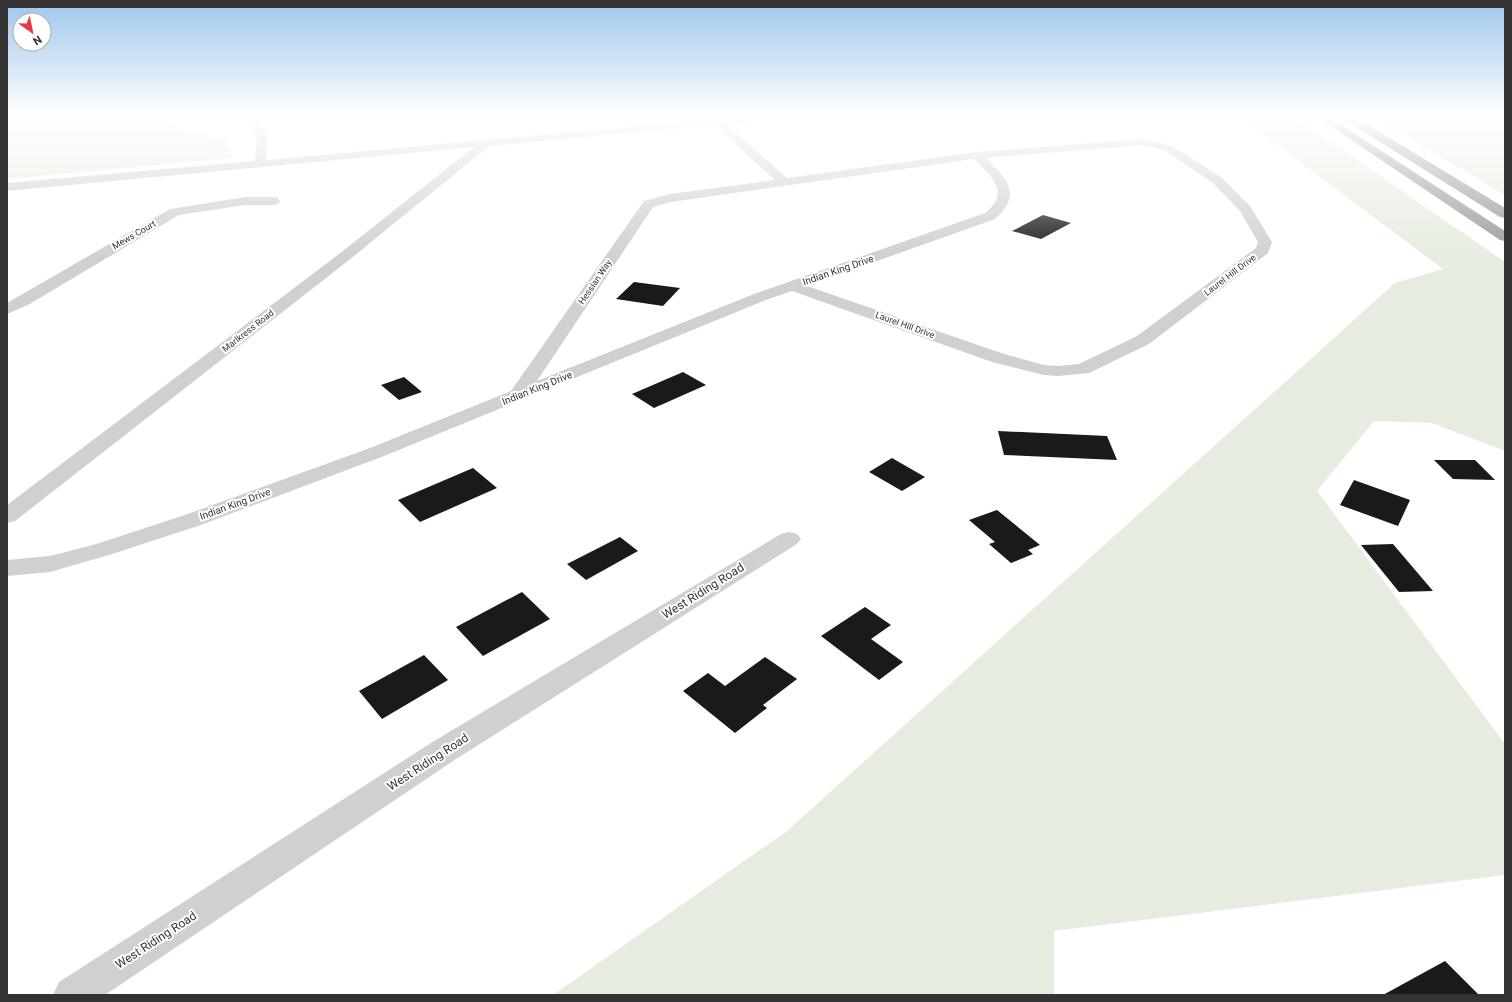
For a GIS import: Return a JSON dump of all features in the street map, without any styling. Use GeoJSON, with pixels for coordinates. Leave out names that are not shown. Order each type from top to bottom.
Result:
{"type":"FeatureCollection","features":[{"type":"Feature","properties":{"kind":"highway"},"geometry":{"type":"LineString","coordinates":[[1393,164],[1505,237]]}},
{"type":"Feature","properties":{"kind":"highway"},"geometry":{"type":"LineString","coordinates":[[1424,164],[1505,214]]}},
{"type":"Feature","properties":{"kind":"street"},"geometry":{"type":"LineString","coordinates":[[7,187],[260,164]]}},
{"type":"Feature","properties":{"kind":"street","name":"Marlkress Road"},"geometry":{"type":"LineString","coordinates":[[7,516],[344,257],[460,164]]}},
{"type":"Feature","properties":{"kind":"street"},"geometry":{"type":"LineString","coordinates":[[764,164],[784,182]]}},
{"type":"Feature","properties":{"kind":"street","name":"Laurel Hill Drive"},"geometry":{"type":"LineString","coordinates":[[688,194],[914,164]]}},
{"type":"Feature","properties":{"kind":"street","name":"Indian King Drive"},"geometry":{"type":"LineString","coordinates":[[7,568],[50,564],[101,550],[190,521],[377,452],[760,297],[990,216],[999,210],[1005,195],[1003,185],[985,164]]}},
{"type":"Feature","properties":{"kind":"street","name":"Laurel Hill Drive"},"geometry":{"type":"LineString","coordinates":[[793,286],[998,358],[1044,370],[1058,371],[1083,368],[1144,340],[1263,250],[1265,242],[1245,209],[1217,180],[1192,164]]}},
{"type":"Feature","properties":{"kind":"street","name":"Hessian Way"},"geometry":{"type":"LineString","coordinates":[[518,395],[648,204],[688,194]]}},
{"type":"Feature","properties":{"kind":"street","name":"Mews Court"},"geometry":{"type":"LineString","coordinates":[[7,309],[22,302],[175,212],[245,201],[274,201]]}},
{"type":"Feature","properties":{"kind":"street","name":"West Riding Road"},"geometry":{"type":"LineString","coordinates":[[72,995],[445,750],[789,539]]}},
{"type":"Feature","properties":{"kind":"shaded area"},"geometry":{"type":"Polygon","coordinates":[[[7,164],[170,164],[7,179],[7,164]]]}},
{"type":"Feature","properties":{"kind":"shaded area"},"geometry":{"type":"Polygon","coordinates":[[[1302,164],[1363,164],[1505,262],[1505,451],[1432,423],[1374,421],[1317,491],[1505,744],[1505,875],[1054,931],[1054,995],[553,995],[787,831],[1395,283],[1443,269],[1302,164]]]}},
{"type":"Feature","properties":{"kind":"shaded area"},"geometry":{"type":"Polygon","coordinates":[[[1453,164],[1505,164],[1505,195],[1453,164]]]}},
{"type":"Feature","properties":{"kind":"building"},"geometry":{"type":"Polygon","coordinates":[[[1043,215],[1071,223],[1041,239],[1012,231],[1043,215]]]}},
{"type":"Feature","properties":{"kind":"building"},"geometry":{"type":"Polygon","coordinates":[[[634,282],[680,288],[663,306],[616,299],[634,282]]]}},
{"type":"Feature","properties":{"kind":"building"},"geometry":{"type":"Polygon","coordinates":[[[683,372],[706,385],[654,408],[632,394],[683,372]]]}},
{"type":"Feature","properties":{"kind":"building"},"geometry":{"type":"Polygon","coordinates":[[[404,377],[422,392],[399,400],[381,385],[404,377]]]}},
{"type":"Feature","properties":{"kind":"building"},"geometry":{"type":"Polygon","coordinates":[[[998,431],[1107,436],[1117,460],[1004,455],[998,431]]]}},
{"type":"Feature","properties":{"kind":"building"},"geometry":{"type":"Polygon","coordinates":[[[892,458],[925,477],[902,491],[869,472],[892,458]]]}},
{"type":"Feature","properties":{"kind":"building"},"geometry":{"type":"Polygon","coordinates":[[[1434,460],[1475,460],[1495,480],[1453,479],[1434,460]]]}},
{"type":"Feature","properties":{"kind":"building"},"geometry":{"type":"Polygon","coordinates":[[[473,468],[497,488],[420,522],[398,500],[473,468]]]}},
{"type":"Feature","properties":{"kind":"building"},"geometry":{"type":"Polygon","coordinates":[[[1354,480],[1410,500],[1398,526],[1340,505],[1354,480]]]}},
{"type":"Feature","properties":{"kind":"building"},"geometry":{"type":"Polygon","coordinates":[[[997,510],[1040,545],[1028,550],[1033,554],[1011,563],[989,544],[995,542],[969,520],[997,510]]]}},
{"type":"Feature","properties":{"kind":"building"},"geometry":{"type":"Polygon","coordinates":[[[620,537],[638,551],[586,580],[567,564],[620,537]]]}},
{"type":"Feature","properties":{"kind":"building"},"geometry":{"type":"Polygon","coordinates":[[[1393,544],[1433,591],[1399,592],[1361,545],[1393,544]]]}},
{"type":"Feature","properties":{"kind":"building"},"geometry":{"type":"Polygon","coordinates":[[[522,592],[550,619],[483,656],[456,627],[522,592]]]}},
{"type":"Feature","properties":{"kind":"building"},"geometry":{"type":"Polygon","coordinates":[[[865,607],[891,625],[871,639],[903,662],[879,680],[821,636],[865,607]]]}},
{"type":"Feature","properties":{"kind":"building"},"geometry":{"type":"Polygon","coordinates":[[[424,655],[448,680],[382,719],[359,691],[424,655]]]}},
{"type":"Feature","properties":{"kind":"building"},"geometry":{"type":"Polygon","coordinates":[[[765,657],[797,679],[763,705],[767,708],[735,733],[683,691],[708,673],[725,686],[765,657]]]}},
{"type":"Feature","properties":{"kind":"building"},"geometry":{"type":"Polygon","coordinates":[[[1445,961],[1479,995],[1383,995],[1445,961]]]}}]}
